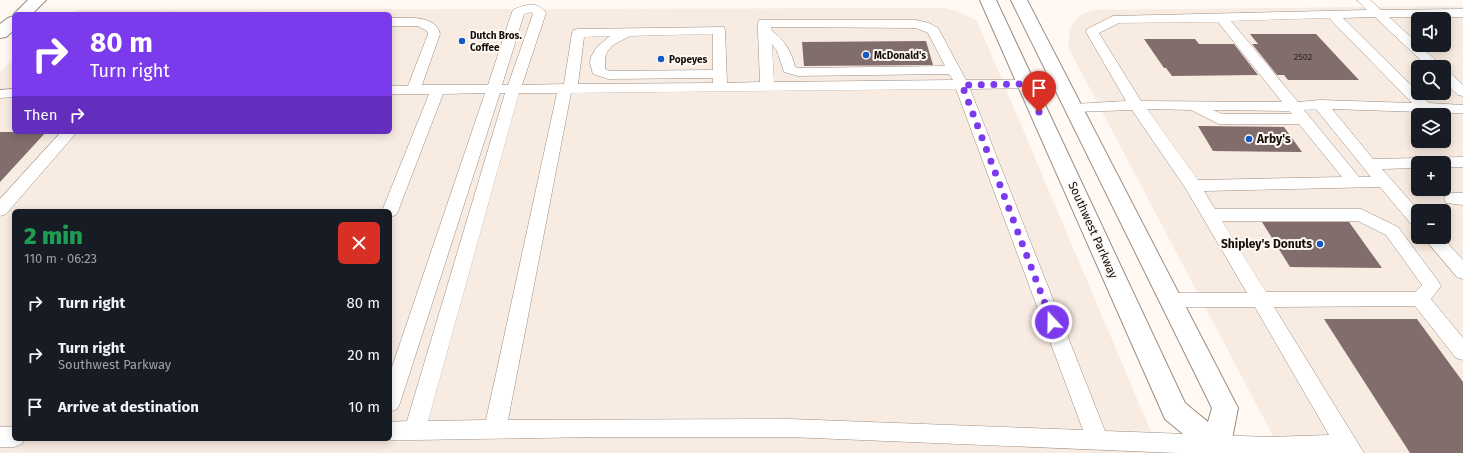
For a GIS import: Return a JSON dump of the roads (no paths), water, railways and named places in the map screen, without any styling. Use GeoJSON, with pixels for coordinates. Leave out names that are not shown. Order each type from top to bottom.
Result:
{"type":"FeatureCollection","features":[{"type":"Feature","properties":{"kind":"main road"},"geometry":{"type":"LineString","coordinates":[[24,12],[38,0]]}},
{"type":"Feature","properties":{"kind":"main road","name":"Southwest Parkway"},"geometry":{"type":"LineString","coordinates":[[988,0],[1175,411],[1219,449]]}},
{"type":"Feature","properties":{"kind":"main road"},"geometry":{"type":"LineString","coordinates":[[1019,0],[1225,408],[1219,449]]}},
{"type":"Feature","properties":{"kind":"main road"},"geometry":{"type":"LineString","coordinates":[[0,33],[12,23]]}},
{"type":"Feature","properties":{"kind":"lane"},"geometry":{"type":"LineString","coordinates":[[1363,0],[1382,13],[1429,60]]}},
{"type":"Feature","properties":{"kind":"lane"},"geometry":{"type":"LineString","coordinates":[[392,397],[518,12],[534,4],[540,13],[513,89],[415,431]]}},
{"type":"Feature","properties":{"kind":"lane"},"geometry":{"type":"LineString","coordinates":[[1382,13],[1411,23]]}},
{"type":"Feature","properties":{"kind":"lane"},"geometry":{"type":"LineString","coordinates":[[1350,448],[1193,186],[1136,106],[1092,32],[1117,19],[1222,18],[1382,13],[1463,13]]}},
{"type":"Feature","properties":{"kind":"lane"},"geometry":{"type":"LineString","coordinates":[[1332,14],[1426,108]]}},
{"type":"Feature","properties":{"kind":"lane"},"geometry":{"type":"LineString","coordinates":[[1222,18],[1355,183]]}},
{"type":"Feature","properties":{"kind":"lane"},"geometry":{"type":"LineString","coordinates":[[392,22],[420,22],[433,29]]}},
{"type":"Feature","properties":{"kind":"lane"},"geometry":{"type":"LineString","coordinates":[[767,86],[764,23],[916,24],[933,31],[958,78],[1098,441]]}},
{"type":"Feature","properties":{"kind":"lane"},"geometry":{"type":"LineString","coordinates":[[392,32],[433,29]]}},
{"type":"Feature","properties":{"kind":"lane"},"geometry":{"type":"LineString","coordinates":[[414,90],[434,34],[433,29]]}},
{"type":"Feature","properties":{"kind":"lane"},"geometry":{"type":"LineString","coordinates":[[495,430],[568,88],[578,33],[718,30],[720,80]]}},
{"type":"Feature","properties":{"kind":"lane"},"geometry":{"type":"LineString","coordinates":[[764,31],[780,43],[785,52],[789,69],[798,72],[958,78],[1026,84]]}},
{"type":"Feature","properties":{"kind":"lane"},"geometry":{"type":"LineString","coordinates":[[627,32],[609,42],[599,52],[596,61],[598,71],[608,75],[720,80],[767,86],[958,78]]}},
{"type":"Feature","properties":{"kind":"lane"},"geometry":{"type":"LineString","coordinates":[[392,90],[568,88],[720,80]]}},
{"type":"Feature","properties":{"kind":"lane"},"geometry":{"type":"LineString","coordinates":[[1451,81],[1463,92]]}},
{"type":"Feature","properties":{"kind":"lane"},"geometry":{"type":"LineString","coordinates":[[391,209],[438,89]]}},
{"type":"Feature","properties":{"kind":"lane"},"geometry":{"type":"LineString","coordinates":[[0,94],[12,93]]}},
{"type":"Feature","properties":{"kind":"lane"},"geometry":{"type":"LineString","coordinates":[[1074,108],[1194,106],[1219,119],[1298,113],[1320,104],[1426,108]]}},
{"type":"Feature","properties":{"kind":"lane"},"geometry":{"type":"LineString","coordinates":[[1320,104],[1368,164],[1411,213]]}},
{"type":"Feature","properties":{"kind":"lane"},"geometry":{"type":"LineString","coordinates":[[1451,109],[1463,109]]}},
{"type":"Feature","properties":{"kind":"lane"},"geometry":{"type":"LineString","coordinates":[[0,210],[67,134]]}},
{"type":"Feature","properties":{"kind":"lane"},"geometry":{"type":"LineString","coordinates":[[1368,164],[1463,162]]}},
{"type":"Feature","properties":{"kind":"lane"},"geometry":{"type":"LineString","coordinates":[[1193,186],[1384,182]]}},
{"type":"Feature","properties":{"kind":"lane"},"geometry":{"type":"LineString","coordinates":[[1171,300],[1420,299],[1432,286],[1392,231],[1361,215],[1210,216]]}},
{"type":"Feature","properties":{"kind":"lane"},"geometry":{"type":"LineString","coordinates":[[1438,244],[1463,272]]}},
{"type":"Feature","properties":{"kind":"lane"},"geometry":{"type":"LineString","coordinates":[[1420,299],[1463,352]]}},
{"type":"Feature","properties":{"kind":"lane"},"geometry":{"type":"LineString","coordinates":[[392,431],[597,428],[789,428],[1098,441],[1134,447],[1219,449],[1269,447],[1350,448]]}},
{"type":"Feature","properties":{"kind":"lane"},"geometry":{"type":"LineString","coordinates":[[0,437],[12,437]]}},
{"type":"Feature","properties":{"kind":"place","name":"Dutch Bros. Coffee"},"geometry":{"type":"Point","coordinates":[462,41]}},
{"type":"Feature","properties":{"kind":"place","name":"McDonald's"},"geometry":{"type":"Point","coordinates":[866,55]}},
{"type":"Feature","properties":{"kind":"place","name":"Popeyes"},"geometry":{"type":"Point","coordinates":[661,59]}},
{"type":"Feature","properties":{"kind":"place","name":"Arby's"},"geometry":{"type":"Point","coordinates":[1249,139]}},
{"type":"Feature","properties":{"kind":"place","name":"Shipley's Donuts"},"geometry":{"type":"Point","coordinates":[1320,244]}}]}
